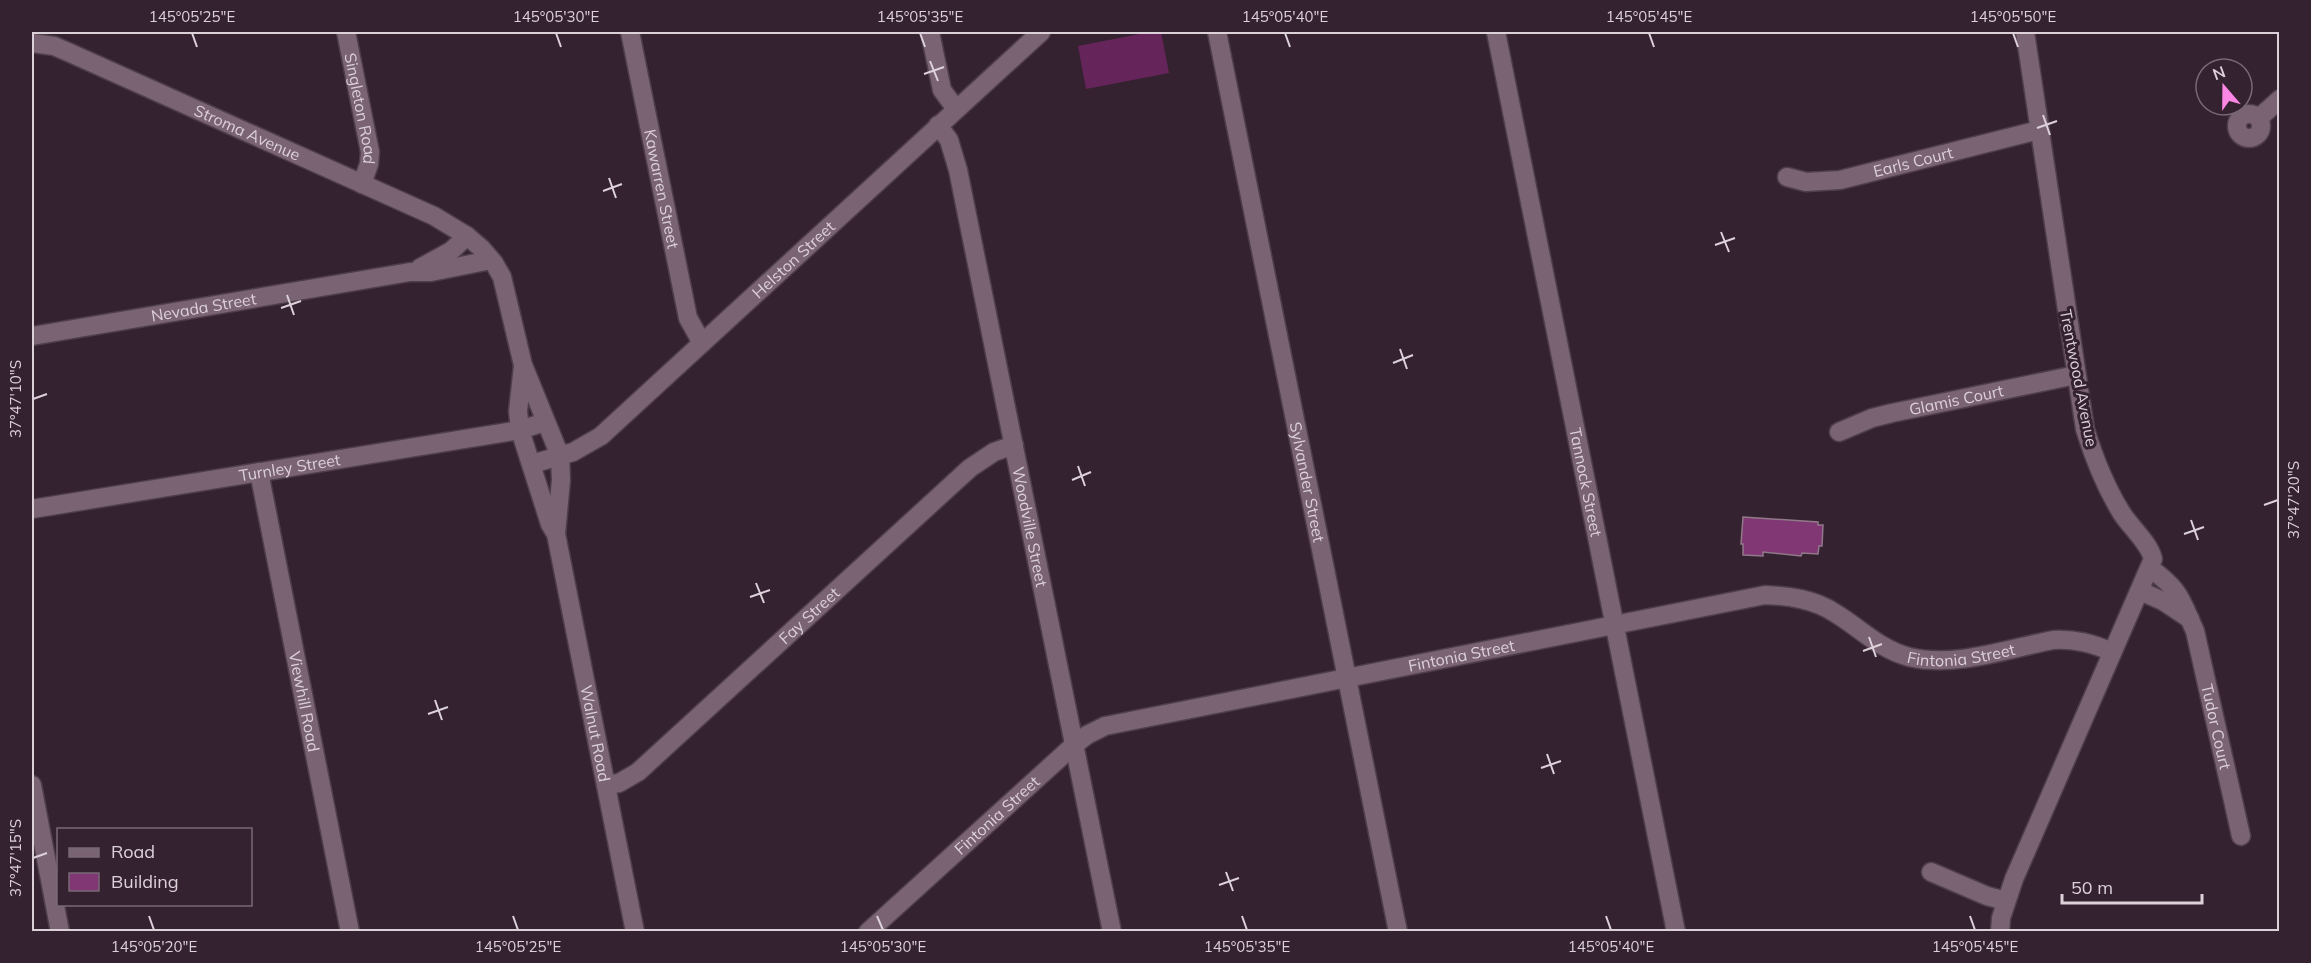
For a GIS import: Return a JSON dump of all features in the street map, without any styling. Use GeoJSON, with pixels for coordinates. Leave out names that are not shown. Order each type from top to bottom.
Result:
{"type":"FeatureCollection","features":[{"type":"Feature","properties":{"kind":"street","name":"Singleton Road"},"geometry":{"type":"LineString","coordinates":[[346,32],[370,152],[369,164],[362,184]]}},
{"type":"Feature","properties":{"kind":"street","name":"Kawarren Street"},"geometry":{"type":"LineString","coordinates":[[630,32],[688,318],[702,343]]}},
{"type":"Feature","properties":{"kind":"street"},"geometry":{"type":"LineString","coordinates":[[930,32],[942,90],[956,109]]}},
{"type":"Feature","properties":{"kind":"street","name":"Helston Street"},"geometry":{"type":"LineString","coordinates":[[532,464],[588,445],[600,436],[1041,32]]}},
{"type":"Feature","properties":{"kind":"street","name":"Sylvander Street"},"geometry":{"type":"LineString","coordinates":[[1217,32],[1398,932]]}},
{"type":"Feature","properties":{"kind":"street","name":"Tannock Street"},"geometry":{"type":"LineString","coordinates":[[1496,32],[1677,932]]}},
{"type":"Feature","properties":{"kind":"street","name":"Trentwood Avenue"},"geometry":{"type":"LineString","coordinates":[[2025,32],[2085,429],[2097,464],[2120,511],[2151,553],[2150,568]]}},
{"type":"Feature","properties":{"kind":"street","name":"Stroma Avenue"},"geometry":{"type":"LineString","coordinates":[[32,43],[43,43],[61,49],[434,216],[463,233]]}},
{"type":"Feature","properties":{"kind":"street"},"geometry":{"type":"LineString","coordinates":[[2259,118],[2280,99]]}},
{"type":"Feature","properties":{"kind":"street","name":"Woodville Street"},"geometry":{"type":"LineString","coordinates":[[938,125],[949,140],[954,153],[1112,932]]}},
{"type":"Feature","properties":{"kind":"street","name":"Earls Court"},"geometry":{"type":"LineString","coordinates":[[1788,177],[1806,182],[1840,180],[2039,130]]}},
{"type":"Feature","properties":{"kind":"street","name":"Walnut Road"},"geometry":{"type":"LineString","coordinates":[[463,233],[491,260],[504,283],[523,366],[560,456],[561,480],[556,534],[635,932]]}},
{"type":"Feature","properties":{"kind":"street","name":"Nevada Street"},"geometry":{"type":"LineString","coordinates":[[410,272],[452,251],[463,233]]}},
{"type":"Feature","properties":{"kind":"street","name":"Nevada Street"},"geometry":{"type":"LineString","coordinates":[[32,336],[410,272],[431,272],[491,260]]}},
{"type":"Feature","properties":{"kind":"street","name":"Walnut Road"},"geometry":{"type":"LineString","coordinates":[[523,366],[518,411],[520,430],[550,524],[556,534]]}},
{"type":"Feature","properties":{"kind":"street","name":"Glamis Court"},"geometry":{"type":"LineString","coordinates":[[1839,432],[1872,418],[1892,413],[2076,375]]}},
{"type":"Feature","properties":{"kind":"street","name":"Turnley Street"},"geometry":{"type":"LineString","coordinates":[[32,509],[520,430],[545,422]]}},
{"type":"Feature","properties":{"kind":"street","name":"Fay Street"},"geometry":{"type":"LineString","coordinates":[[606,785],[619,783],[638,772],[970,468],[994,452],[1014,445]]}},
{"type":"Feature","properties":{"kind":"street","name":"Viewhill Road"},"geometry":{"type":"LineString","coordinates":[[260,472],[350,932]]}},
{"type":"Feature","properties":{"kind":"street"},"geometry":{"type":"LineString","coordinates":[[2000,932],[2006,901],[2150,568]]}},
{"type":"Feature","properties":{"kind":"street","name":"Tudor Court"},"geometry":{"type":"LineString","coordinates":[[2150,568],[2175,589],[2190,619],[2203,660],[2241,836]]}},
{"type":"Feature","properties":{"kind":"street"},"geometry":{"type":"LineString","coordinates":[[2140,591],[2163,601],[2190,619]]}},
{"type":"Feature","properties":{"kind":"street","name":"Fintonia Street"},"geometry":{"type":"LineString","coordinates":[[868,932],[1074,745],[1105,726],[1749,597],[1785,596],[1833,611],[1881,646],[1910,657],[1943,661],[2066,639],[2082,641],[2112,652]]}},
{"type":"Feature","properties":{"kind":"street"},"geometry":{"type":"LineString","coordinates":[[32,785],[60,932]]}},
{"type":"Feature","properties":{"kind":"street"},"geometry":{"type":"LineString","coordinates":[[1931,872],[1987,896],[2006,901]]}},
{"type":"Feature","properties":{"kind":"shaded area"},"geometry":{"type":"Polygon","coordinates":[[[1150,32],[1161,32],[1169,73],[1086,89],[1078,46],[1150,32]]]}},
{"type":"Feature","properties":{"kind":"building"},"geometry":{"type":"Polygon","coordinates":[[[1743,517],[1818,522],[1818,525],[1823,525],[1822,546],[1819,546],[1818,554],[1802,553],[1801,556],[1763,552],[1763,556],[1743,555],[1743,544],[1741,544],[1743,517]]]}}]}
